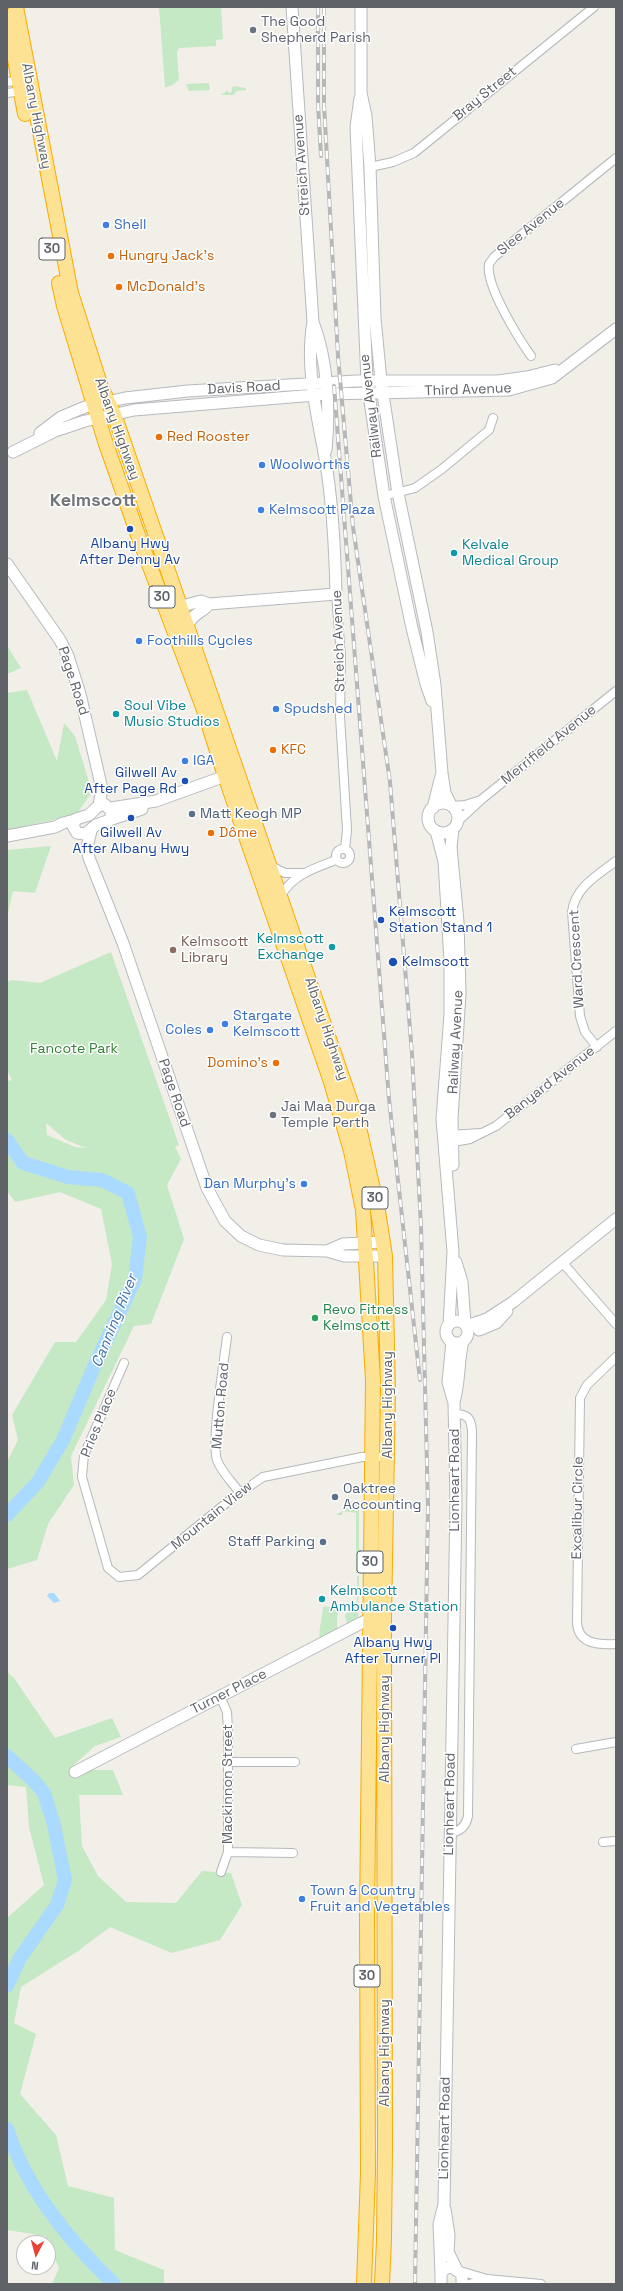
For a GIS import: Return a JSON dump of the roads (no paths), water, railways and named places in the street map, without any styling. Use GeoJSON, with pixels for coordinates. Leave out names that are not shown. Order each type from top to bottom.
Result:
{"type":"FeatureCollection","features":[{"type":"Feature","properties":{"kind":"highway","name":"Albany Highway"},"geometry":{"type":"LineString","coordinates":[[16,7],[19,86],[71,293],[100,382],[114,414],[182,606],[231,774],[322,1036],[358,1123],[378,1211],[384,1249],[388,1328],[388,1457],[384,1619],[386,1890],[382,2278]]}},
{"type":"Feature","properties":{"kind":"highway","name":"Albany Highway"},"geometry":{"type":"LineString","coordinates":[[7,16],[19,86],[64,306],[95,411],[138,535],[204,710],[270,865],[281,896],[322,1036],[352,1150],[363,1210],[367,1257],[373,1380],[367,1890],[368,2180],[364,2278]]}},
{"type":"Feature","properties":{"kind":"highway"},"geometry":{"type":"LineString","coordinates":[[367,1890],[386,1890]]}},
{"type":"Feature","properties":{"kind":"highway"},"geometry":{"type":"LineString","coordinates":[[364,2278],[382,2278]]}},
{"type":"Feature","properties":{"kind":"main road","name":"Streich Avenue"},"geometry":{"type":"LineString","coordinates":[[292,7],[313,322],[311,335],[314,390],[319,434],[325,458],[332,514],[336,594]]}},
{"type":"Feature","properties":{"kind":"main road","name":"Railway Avenue"},"geometry":{"type":"LineString","coordinates":[[361,7],[361,93],[356,127],[367,381],[384,496],[412,628],[426,684],[437,713]]}},
{"type":"Feature","properties":{"kind":"main road","name":"Railway Avenue"},"geometry":{"type":"LineString","coordinates":[[361,93],[366,116],[370,167],[375,318],[380,380],[398,493],[427,632],[435,685],[445,793],[451,806],[458,814],[451,847],[458,922],[460,993],[448,1139]]}},
{"type":"Feature","properties":{"kind":"main road","name":"Streich Avenue"},"geometry":{"type":"LineString","coordinates":[[313,322],[322,350],[327,394],[327,433],[325,458]]}},
{"type":"Feature","properties":{"kind":"main road","name":"Third Avenue"},"geometry":{"type":"LineString","coordinates":[[382,393],[509,390],[540,383],[573,363],[616,329]]}},
{"type":"Feature","properties":{"kind":"main road","name":"Third Avenue"},"geometry":{"type":"LineString","coordinates":[[380,380],[498,381],[527,377],[573,363]]}},
{"type":"Feature","properties":{"kind":"main road","name":"Davis Road"},"geometry":{"type":"LineString","coordinates":[[95,411],[114,414],[314,390],[325,383],[380,380]]}},
{"type":"Feature","properties":{"kind":"main road","name":"Davis Road"},"geometry":{"type":"LineString","coordinates":[[95,411],[108,401],[188,391],[314,390],[327,394],[382,393]]}},
{"type":"Feature","properties":{"kind":"main road"},"geometry":{"type":"LineString","coordinates":[[10,454],[95,411]]}},
{"type":"Feature","properties":{"kind":"main road","name":"Page Road"},"geometry":{"type":"LineString","coordinates":[[7,564],[60,640],[68,656],[81,698],[108,810]]}},
{"type":"Feature","properties":{"kind":"main road"},"geometry":{"type":"LineString","coordinates":[[176,634],[178,610],[182,606],[201,601],[209,604],[336,594]]}},
{"type":"Feature","properties":{"kind":"main road"},"geometry":{"type":"LineString","coordinates":[[188,625],[194,614],[205,609],[209,604]]}},
{"type":"Feature","properties":{"kind":"main road","name":"Railway Avenue"},"geometry":{"type":"LineString","coordinates":[[442,773],[429,819],[431,826],[436,831],[444,861],[450,961],[450,1015],[443,1090],[448,1139],[453,1252],[449,1325]]}},
{"type":"Feature","properties":{"kind":"main road"},"geometry":{"type":"LineString","coordinates":[[76,828],[80,816],[108,810],[137,812],[156,801],[231,774]]}},
{"type":"Feature","properties":{"kind":"main road"},"geometry":{"type":"LineString","coordinates":[[433,808],[441,804],[451,806]]}},
{"type":"Feature","properties":{"kind":"main road"},"geometry":{"type":"LineString","coordinates":[[7,836],[51,828],[76,828],[85,834],[96,825],[107,823],[108,810]]}},
{"type":"Feature","properties":{"kind":"main road"},"geometry":{"type":"LineString","coordinates":[[436,831],[445,832],[455,825]]}},
{"type":"Feature","properties":{"kind":"main road","name":"Page Road"},"geometry":{"type":"LineString","coordinates":[[76,828],[82,847],[89,858],[123,943],[199,1166],[218,1211],[235,1231],[258,1245],[283,1250],[327,1251],[344,1256],[367,1257],[384,1249]]}},
{"type":"Feature","properties":{"kind":"main road","name":"Page Road"},"geometry":{"type":"LineString","coordinates":[[89,858],[88,841],[90,830]]}},
{"type":"Feature","properties":{"kind":"main road"},"geometry":{"type":"LineString","coordinates":[[443,1090],[450,1086],[456,1048]]}},
{"type":"Feature","properties":{"kind":"main road"},"geometry":{"type":"LineString","coordinates":[[465,1325],[487,1319],[513,1302],[616,1218]]}},
{"type":"Feature","properties":{"kind":"main road","name":"Page Road"},"geometry":{"type":"LineString","coordinates":[[327,1251],[342,1244],[366,1242],[384,1249]]}},
{"type":"Feature","properties":{"kind":"main road","name":"Railway Avenue"},"geometry":{"type":"LineString","coordinates":[[453,1252],[461,1277],[465,1325]]}},
{"type":"Feature","properties":{"kind":"main road"},"geometry":{"type":"LineString","coordinates":[[465,1340],[468,1331],[465,1325],[457,1321],[449,1325],[446,1334],[452,1342],[458,1343],[465,1340],[470,1333],[496,1323],[513,1302]]}},
{"type":"Feature","properties":{"kind":"main road","name":"Lionheart Road"},"geometry":{"type":"LineString","coordinates":[[462,2284],[463,2277],[448,2252],[449,2235],[444,2204],[449,1833],[456,1502],[454,1409],[460,1355],[465,1340]]}},
{"type":"Feature","properties":{"kind":"main road","name":"Lionheart Road"},"geometry":{"type":"LineString","coordinates":[[452,1342],[448,1382],[454,1409]]}},
{"type":"Feature","properties":{"kind":"main road","name":"Turner Place"},"geometry":{"type":"LineString","coordinates":[[75,1772],[370,1619],[384,1619]]}},
{"type":"Feature","properties":{"kind":"main road","name":"Lionheart Road"},"geometry":{"type":"LineString","coordinates":[[441,2278],[439,2224],[444,2204]]}},
{"type":"Feature","properties":{"kind":"main road"},"geometry":{"type":"LineString","coordinates":[[441,2278],[446,2268],[458,2269]]}},
{"type":"Feature","properties":{"kind":"street","name":"Bray Street"},"geometry":{"type":"LineString","coordinates":[[370,167],[393,162],[414,153],[594,7]]}},
{"type":"Feature","properties":{"kind":"street","name":"Slee Avenue"},"geometry":{"type":"LineString","coordinates":[[531,356],[506,317],[490,276],[489,264],[494,257],[616,158]]}},
{"type":"Feature","properties":{"kind":"street"},"geometry":{"type":"LineString","coordinates":[[384,496],[415,488],[442,469],[489,430],[493,418]]}},
{"type":"Feature","properties":{"kind":"street","name":"Streich Avenue"},"geometry":{"type":"LineString","coordinates":[[281,896],[286,886],[304,872],[336,860],[341,864],[348,862],[350,854],[345,849],[347,830],[340,716],[342,656],[336,594]]}},
{"type":"Feature","properties":{"kind":"street","name":"Merrifield Avenue"},"geometry":{"type":"LineString","coordinates":[[455,825],[482,800],[616,691]]}},
{"type":"Feature","properties":{"kind":"street","name":"Merrifield Avenue"},"geometry":{"type":"LineString","coordinates":[[451,806],[465,805],[482,800]]}},
{"type":"Feature","properties":{"kind":"street"},"geometry":{"type":"LineString","coordinates":[[336,860],[338,851],[345,849]]}},
{"type":"Feature","properties":{"kind":"street","name":"Ward Crescent"},"geometry":{"type":"LineString","coordinates":[[597,1047],[585,1032],[580,1016],[572,912],[574,900],[583,887],[616,860]]}},
{"type":"Feature","properties":{"kind":"street","name":"Streich Avenue"},"geometry":{"type":"LineString","coordinates":[[270,865],[285,873],[304,872]]}},
{"type":"Feature","properties":{"kind":"street","name":"Banyard Avenue"},"geometry":{"type":"LineString","coordinates":[[448,1139],[482,1133],[496,1126],[616,1031]]}},
{"type":"Feature","properties":{"kind":"street"},"geometry":{"type":"LineString","coordinates":[[562,1262],[616,1324]]}},
{"type":"Feature","properties":{"kind":"street","name":"Mutton Road"},"geometry":{"type":"LineString","coordinates":[[227,1337],[216,1439],[217,1458],[224,1474],[240,1492]]}},
{"type":"Feature","properties":{"kind":"street","name":"Excalibur Circle"},"geometry":{"type":"LineString","coordinates":[[616,1357],[587,1384],[580,1398],[577,1621],[579,1631],[588,1642],[597,1644],[616,1644]]}},
{"type":"Feature","properties":{"kind":"street","name":"Pries Place"},"geometry":{"type":"LineString","coordinates":[[115,1575],[108,1568],[82,1477],[84,1455],[124,1363]]}},
{"type":"Feature","properties":{"kind":"street"},"geometry":{"type":"LineString","coordinates":[[449,1833],[456,1832],[467,1823],[468,1808],[472,1431],[471,1421],[468,1417],[454,1409]]}},
{"type":"Feature","properties":{"kind":"street","name":"Mountain View"},"geometry":{"type":"LineString","coordinates":[[115,1575],[124,1578],[138,1575],[240,1492],[263,1477],[372,1456],[388,1457]]}},
{"type":"Feature","properties":{"kind":"street","name":"Mackinnon Street"},"geometry":{"type":"LineString","coordinates":[[220,1696],[227,1715],[228,1852],[221,1872]]}},
{"type":"Feature","properties":{"kind":"street"},"geometry":{"type":"LineString","coordinates":[[576,1749],[616,1742]]}},
{"type":"Feature","properties":{"kind":"street"},"geometry":{"type":"LineString","coordinates":[[227,1762],[295,1762]]}},
{"type":"Feature","properties":{"kind":"street"},"geometry":{"type":"LineString","coordinates":[[603,1842],[616,1841]]}},
{"type":"Feature","properties":{"kind":"street"},"geometry":{"type":"LineString","coordinates":[[228,1852],[293,1853]]}},
{"type":"Feature","properties":{"kind":"street"},"geometry":{"type":"LineString","coordinates":[[458,2269],[487,2278],[541,2284]]}},
{"type":"Feature","properties":{"kind":"street"},"geometry":{"type":"LineString","coordinates":[[469,2284],[487,2278]]}},
{"type":"Feature","properties":{"kind":"water"},"geometry":{"type":"Polygon","coordinates":[[[49,1593],[54,1593],[60,1601],[54,1603],[47,1596],[49,1593]]]}},
{"type":"Feature","properties":{"kind":"waterway","name":"Canning River"},"geometry":{"type":"LineString","coordinates":[[7,1140],[23,1163],[68,1177],[102,1180],[128,1193],[140,1237],[135,1279],[94,1367],[63,1440],[38,1482],[7,1515]]}},
{"type":"Feature","properties":{"kind":"waterway","name":"Canning River"},"geometry":{"type":"LineString","coordinates":[[7,1756],[34,1781],[44,1793],[54,1825],[65,1880],[57,1905],[20,1958],[7,1986]]}},
{"type":"Feature","properties":{"kind":"waterway","name":"Canning River"},"geometry":{"type":"LineString","coordinates":[[7,2129],[15,2151],[51,2213],[81,2250],[114,2284]]}},
{"type":"Feature","properties":{"kind":"railway"},"geometry":{"type":"LineString","coordinates":[[318,7],[318,104],[321,156]]}},
{"type":"Feature","properties":{"kind":"railway"},"geometry":{"type":"LineString","coordinates":[[324,7],[324,104],[338,356],[353,527],[390,782],[412,1054],[421,1227],[428,1506],[415,2284]]}},
{"type":"Feature","properties":{"kind":"railway"},"geometry":{"type":"LineString","coordinates":[[334,386],[389,1099],[420,1380]]}},
{"type":"Feature","properties":{"kind":"place","name":"The Good Shepherd Parish"},"geometry":{"type":"Point","coordinates":[253,30]}},
{"type":"Feature","properties":{"kind":"place","name":"Shell"},"geometry":{"type":"Point","coordinates":[106,225]}},
{"type":"Feature","properties":{"kind":"place","name":"Hungry Jack's"},"geometry":{"type":"Point","coordinates":[111,256]}},
{"type":"Feature","properties":{"kind":"place","name":"McDonald's"},"geometry":{"type":"Point","coordinates":[119,287]}},
{"type":"Feature","properties":{"kind":"place","name":"Red Rooster"},"geometry":{"type":"Point","coordinates":[159,437]}},
{"type":"Feature","properties":{"kind":"place","name":"Woolworths"},"geometry":{"type":"Point","coordinates":[262,465]}},
{"type":"Feature","properties":{"kind":"place","name":"Kelmscott Plaza"},"geometry":{"type":"Point","coordinates":[261,510]}},
{"type":"Feature","properties":{"kind":"place","name":"Albany Hwy After Denny Av"},"geometry":{"type":"Point","coordinates":[130,529]}},
{"type":"Feature","properties":{"kind":"place","name":"Kelvale Medical Group"},"geometry":{"type":"Point","coordinates":[454,553]}},
{"type":"Feature","properties":{"kind":"place","name":"Foothills Cycles"},"geometry":{"type":"Point","coordinates":[139,641]}},
{"type":"Feature","properties":{"kind":"place","name":"Spudshed"},"geometry":{"type":"Point","coordinates":[276,709]}},
{"type":"Feature","properties":{"kind":"place","name":"Soul Vibe Music Studios"},"geometry":{"type":"Point","coordinates":[116,714]}},
{"type":"Feature","properties":{"kind":"place","name":"KFC"},"geometry":{"type":"Point","coordinates":[273,750]}},
{"type":"Feature","properties":{"kind":"place","name":"IGA"},"geometry":{"type":"Point","coordinates":[185,761]}},
{"type":"Feature","properties":{"kind":"place","name":"Gilwell Av After Page Rd"},"geometry":{"type":"Point","coordinates":[185,781]}},
{"type":"Feature","properties":{"kind":"place","name":"Matt Keogh MP"},"geometry":{"type":"Point","coordinates":[192,814]}},
{"type":"Feature","properties":{"kind":"place","name":"Gilwell Av After Albany Hwy"},"geometry":{"type":"Point","coordinates":[131,818]}},
{"type":"Feature","properties":{"kind":"place","name":"Dôme"},"geometry":{"type":"Point","coordinates":[211,833]}},
{"type":"Feature","properties":{"kind":"place","name":"Kelmscott Station Stand 1"},"geometry":{"type":"Point","coordinates":[381,920]}},
{"type":"Feature","properties":{"kind":"place","name":"Kelmscott Exchange"},"geometry":{"type":"Point","coordinates":[332,947]}},
{"type":"Feature","properties":{"kind":"place","name":"Kelmscott Library"},"geometry":{"type":"Point","coordinates":[173,950]}},
{"type":"Feature","properties":{"kind":"place","name":"Kelmscott"},"geometry":{"type":"Point","coordinates":[393,962]}},
{"type":"Feature","properties":{"kind":"place","name":"Stargate Kelmscott"},"geometry":{"type":"Point","coordinates":[225,1024]}},
{"type":"Feature","properties":{"kind":"place","name":"Coles"},"geometry":{"type":"Point","coordinates":[210,1030]}},
{"type":"Feature","properties":{"kind":"place","name":"Domino's"},"geometry":{"type":"Point","coordinates":[276,1063]}},
{"type":"Feature","properties":{"kind":"place","name":"Jai Maa Durga Temple Perth"},"geometry":{"type":"Point","coordinates":[273,1115]}},
{"type":"Feature","properties":{"kind":"place","name":"Dan Murphy's"},"geometry":{"type":"Point","coordinates":[304,1184]}},
{"type":"Feature","properties":{"kind":"place","name":"Revo Fitness Kelmscott"},"geometry":{"type":"Point","coordinates":[315,1318]}},
{"type":"Feature","properties":{"kind":"place","name":"Oaktree Accounting"},"geometry":{"type":"Point","coordinates":[335,1497]}},
{"type":"Feature","properties":{"kind":"place","name":"Staff Parking"},"geometry":{"type":"Point","coordinates":[323,1542]}},
{"type":"Feature","properties":{"kind":"place","name":"Kelmscott Ambulance Station"},"geometry":{"type":"Point","coordinates":[322,1599]}},
{"type":"Feature","properties":{"kind":"place","name":"Albany Hwy After Turner Pl"},"geometry":{"type":"Point","coordinates":[393,1628]}},
{"type":"Feature","properties":{"kind":"place","name":"Town & Country Fruit and Vegetables"},"geometry":{"type":"Point","coordinates":[302,1899]}},
{"type":"Feature","properties":{"kind":"district","name":"Kelmscott"},"geometry":{"type":"Point","coordinates":[93,501]}},
{"type":"Feature","properties":{"kind":"park label","name":"Fancote Park"},"geometry":{"type":"Point","coordinates":[74,1049]}}]}
